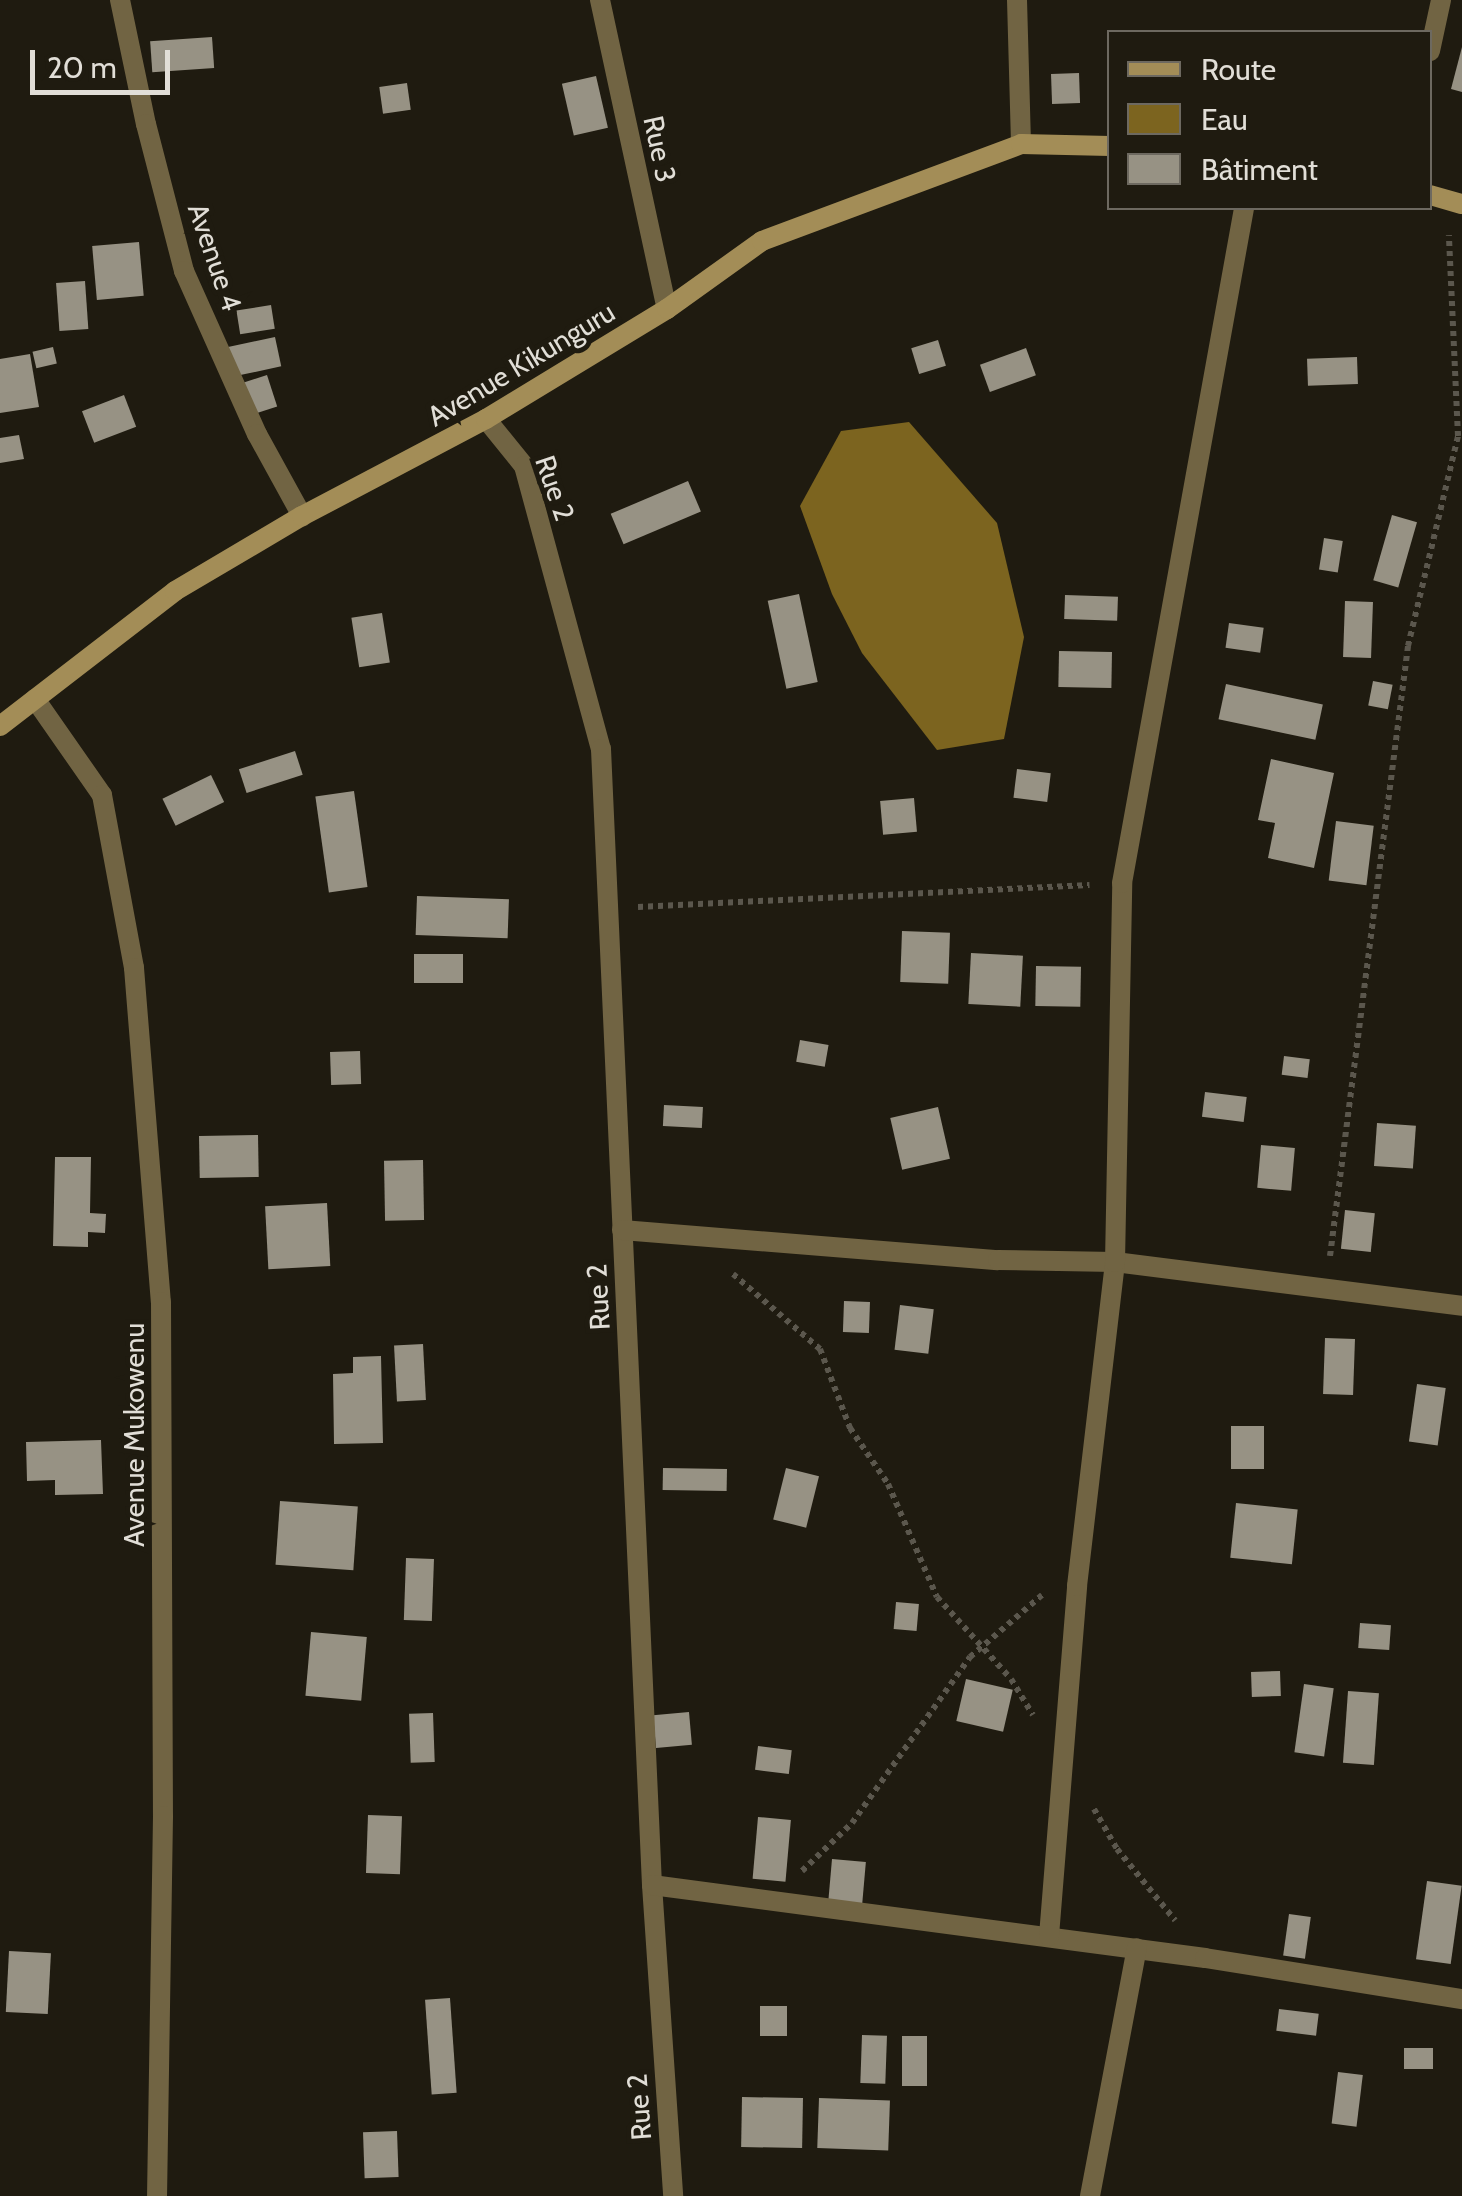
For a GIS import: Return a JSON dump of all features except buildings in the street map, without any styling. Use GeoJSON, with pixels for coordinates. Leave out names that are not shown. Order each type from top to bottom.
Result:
{"type":"FeatureCollection","features":[{"type":"Feature","properties":{"kind":"street","name":"Avenue 4"},"geometry":{"type":"LineString","coordinates":[[120,0],[146,124],[184,271],[257,434],[302,516]]}},
{"type":"Feature","properties":{"kind":"street","name":"Rue 3"},"geometry":{"type":"LineString","coordinates":[[600,0],[667,309]]}},
{"type":"Feature","properties":{"kind":"street"},"geometry":{"type":"LineString","coordinates":[[1018,0],[1021,144]]}},
{"type":"Feature","properties":{"kind":"street"},"geometry":{"type":"LineString","coordinates":[[1432,42],[1441,0]]}},
{"type":"Feature","properties":{"kind":"street","name":"Avenue Kikunguru"},"geometry":{"type":"LineString","coordinates":[[0,726],[176,592],[302,516],[486,419],[667,309],[762,241],[1021,144],[1107,146]]}},
{"type":"Feature","properties":{"kind":"street"},"geometry":{"type":"LineString","coordinates":[[1049,1936],[1077,1586],[1115,1262],[1122,884],[1244,210]]}},
{"type":"Feature","properties":{"kind":"street","name":"Rue 2"},"geometry":{"type":"LineString","coordinates":[[486,419],[524,466],[601,749],[652,1885],[673,2196]]}},
{"type":"Feature","properties":{"kind":"street","name":"Avenue Mukowenu"},"geometry":{"type":"LineString","coordinates":[[35,698],[102,795],[134,968],[161,1302],[162,1776],[157,2196]]}},
{"type":"Feature","properties":{"kind":"street"},"geometry":{"type":"LineString","coordinates":[[622,1230],[998,1260],[1115,1262],[1462,1306]]}},
{"type":"Feature","properties":{"kind":"street"},"geometry":{"type":"LineString","coordinates":[[652,1885],[1137,1948],[1462,1999]]}},
{"type":"Feature","properties":{"kind":"street"},"geometry":{"type":"LineString","coordinates":[[1090,2196],[1137,1948]]}},
{"type":"Feature","properties":{"kind":"path"},"geometry":{"type":"LineString","coordinates":[[1326,1287],[1408,646],[1458,436],[1446,199]]}},
{"type":"Feature","properties":{"kind":"path"},"geometry":{"type":"LineString","coordinates":[[606,907],[741,905],[1122,884]]}},
{"type":"Feature","properties":{"kind":"path"},"geometry":{"type":"LineString","coordinates":[[688,1234],[820,1349],[850,1428],[888,1484],[937,1597],[1011,1679],[1117,1848],[1205,1958]]}},
{"type":"Feature","properties":{"kind":"path"},"geometry":{"type":"LineString","coordinates":[[772,1901],[852,1823],[970,1656],[1042,1596],[1077,1586]]}},
{"type":"Feature","properties":{"kind":"water"},"geometry":{"type":"Polygon","coordinates":[[[909,422],[997,523],[1024,637],[1004,739],[937,750],[862,653],[832,594],[800,506],[841,431],[909,422]]]}}]}
